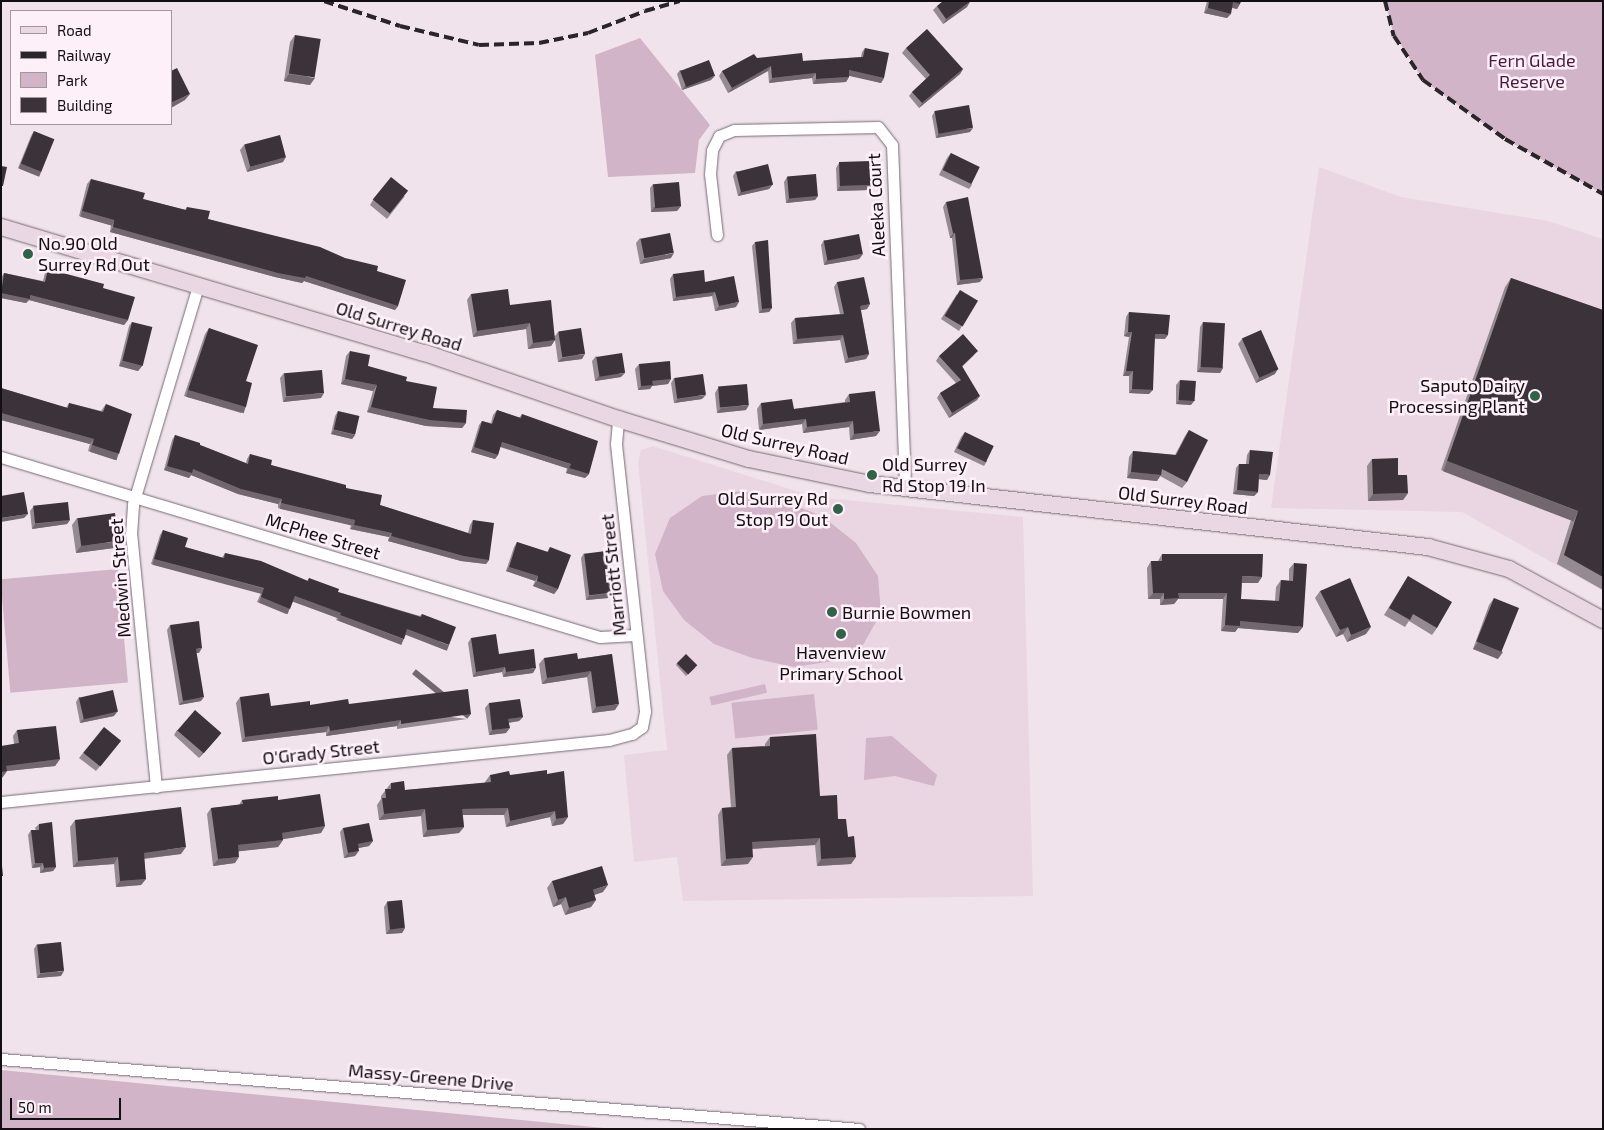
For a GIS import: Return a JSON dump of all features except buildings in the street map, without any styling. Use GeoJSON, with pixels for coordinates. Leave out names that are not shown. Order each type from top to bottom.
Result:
{"type":"FeatureCollection","features":[{"type":"Feature","properties":{"kind":"main road","name":"Old Surrey Road"},"geometry":{"type":"LineString","coordinates":[[1,227],[425,353],[618,419],[749,459],[811,474],[905,488],[1428,548],[1509,569],[1603,620]]}},
{"type":"Feature","properties":{"kind":"street","name":"Aleeka Court"},"geometry":{"type":"LineString","coordinates":[[717,235],[710,174],[712,150],[719,136],[734,130],[878,127],[892,145],[905,488]]}},
{"type":"Feature","properties":{"kind":"street","name":"Medwin Street"},"geometry":{"type":"LineString","coordinates":[[156,787],[131,534],[134,498],[198,286]]}},
{"type":"Feature","properties":{"kind":"street","name":"Marriott Street"},"geometry":{"type":"LineString","coordinates":[[618,419],[616,444],[645,711],[642,727]]}},
{"type":"Feature","properties":{"kind":"street","name":"McPhee Street"},"geometry":{"type":"LineString","coordinates":[[1,457],[600,637],[636,634]]}},
{"type":"Feature","properties":{"kind":"street","name":"O'Grady Street"},"geometry":{"type":"LineString","coordinates":[[1,802],[609,740],[632,734],[642,727]]}},
{"type":"Feature","properties":{"kind":"street","name":"Massy-Greene Drive"},"geometry":{"type":"LineString","coordinates":[[1,1059],[859,1129]]}},
{"type":"Feature","properties":{"kind":"shaded area"},"geometry":{"type":"Polygon","coordinates":[[[1319,167],[1401,197],[1548,221],[1603,239],[1603,591],[1462,512],[1271,508],[1319,167]]]}},
{"type":"Feature","properties":{"kind":"shaded area","name":"Havenview Primary School"},"geometry":{"type":"Polygon","coordinates":[[[653,446],[815,497],[1023,517],[1033,896],[683,901],[677,857],[634,862],[624,755],[667,750],[638,461],[641,450],[653,446]]]}},
{"type":"Feature","properties":{"kind":"green space","name":"Fern Glade Reserve"},"geometry":{"type":"Polygon","coordinates":[[[1385,1],[1603,1],[1603,194],[1505,139],[1423,80],[1393,32],[1385,1]]]}},
{"type":"Feature","properties":{"kind":"green space"},"geometry":{"type":"Polygon","coordinates":[[[640,38],[710,125],[699,140],[695,173],[608,177],[595,55],[640,38]]]}},
{"type":"Feature","properties":{"kind":"green space"},"geometry":{"type":"Polygon","coordinates":[[[742,491],[781,500],[822,516],[856,543],[878,576],[881,613],[863,645],[834,661],[794,667],[752,658],[714,644],[684,620],[663,591],[655,554],[670,518],[702,496],[742,491]]]}},
{"type":"Feature","properties":{"kind":"green space"},"geometry":{"type":"Polygon","coordinates":[[[118,569],[128,683],[10,693],[1,579],[118,569]]]}},
{"type":"Feature","properties":{"kind":"green space"},"geometry":{"type":"Polygon","coordinates":[[[765,684],[767,693],[711,706],[709,697],[765,684]]]}},
{"type":"Feature","properties":{"kind":"green space"},"geometry":{"type":"Polygon","coordinates":[[[814,694],[818,730],[735,738],[731,703],[814,694]]]}},
{"type":"Feature","properties":{"kind":"green space"},"geometry":{"type":"Polygon","coordinates":[[[892,736],[937,775],[934,786],[895,776],[864,780],[866,738],[892,736]]]}},
{"type":"Feature","properties":{"kind":"green space"},"geometry":{"type":"Polygon","coordinates":[[[1,1070],[614,1129],[1,1129],[1,1070]]]}},
{"type":"Feature","properties":{"kind":"railway"},"geometry":{"type":"LineString","coordinates":[[324,1],[400,26],[479,45],[539,43],[588,33],[645,11],[680,1]]}},
{"type":"Feature","properties":{"kind":"railway"},"geometry":{"type":"LineString","coordinates":[[1385,1],[1394,36],[1423,80],[1505,139],[1603,194]]}},
{"type":"Feature","properties":{"kind":"place","name":"No.90 Old Surrey Rd Out"},"geometry":{"type":"Point","coordinates":[28,254]}},
{"type":"Feature","properties":{"kind":"place","name":"Saputo Dairy Processing Plant"},"geometry":{"type":"Point","coordinates":[1535,396]}},
{"type":"Feature","properties":{"kind":"place","name":"Old Surrey Rd Stop 19 In"},"geometry":{"type":"Point","coordinates":[872,475]}},
{"type":"Feature","properties":{"kind":"place","name":"Old Surrey Rd Stop 19 Out"},"geometry":{"type":"Point","coordinates":[838,509]}},
{"type":"Feature","properties":{"kind":"place","name":"Burnie Bowmen"},"geometry":{"type":"Point","coordinates":[832,612]}},
{"type":"Feature","properties":{"kind":"place","name":"Havenview Primary School"},"geometry":{"type":"Point","coordinates":[841,634]}}]}
